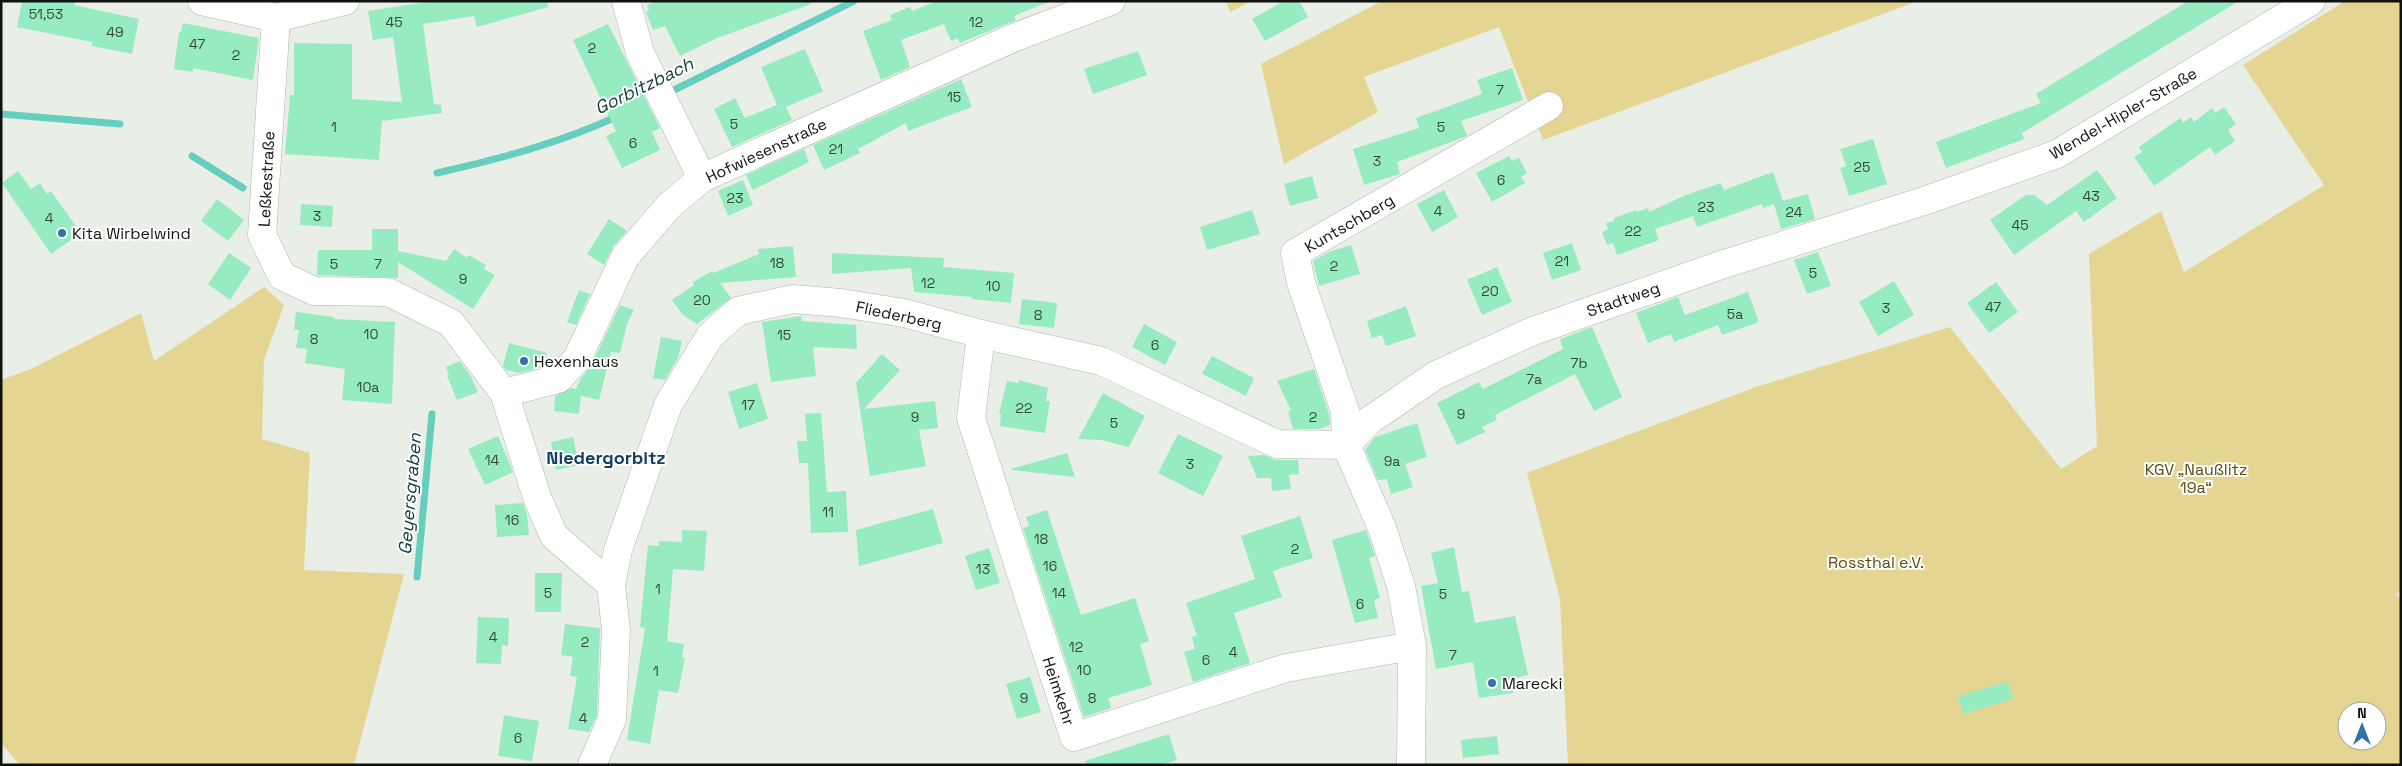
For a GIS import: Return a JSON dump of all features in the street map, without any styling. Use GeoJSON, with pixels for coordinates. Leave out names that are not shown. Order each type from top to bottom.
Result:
{"type":"FeatureCollection","features":[{"type":"Feature","properties":{"kind":"street"},"geometry":{"type":"LineString","coordinates":[[202,1],[276,18],[345,1]]}},
{"type":"Feature","properties":{"kind":"street"},"geometry":{"type":"LineString","coordinates":[[626,1],[640,53],[702,178]]}},
{"type":"Feature","properties":{"kind":"street","name":"Hofwiesenstraße"},"geometry":{"type":"LineString","coordinates":[[504,393],[558,378],[577,359],[625,257],[669,206],[702,178],[1013,38],[1111,1]]}},
{"type":"Feature","properties":{"kind":"street","name":"Wendel-Hipler-Straße"},"geometry":{"type":"LineString","coordinates":[[1924,201],[2057,154],[2311,1]]}},
{"type":"Feature","properties":{"kind":"street","name":"Leßkestraße"},"geometry":{"type":"LineString","coordinates":[[276,18],[262,235],[282,276],[314,291],[388,292],[451,323],[504,393],[537,497],[554,536],[611,586]]}},
{"type":"Feature","properties":{"kind":"street","name":"Kuntschberg"},"geometry":{"type":"LineString","coordinates":[[1346,445],[1345,411],[1300,283],[1295,253],[1549,106]]}},
{"type":"Feature","properties":{"kind":"street","name":"Stadtweg"},"geometry":{"type":"LineString","coordinates":[[1346,445],[1370,420],[1436,375],[1533,331],[1721,265],[1924,201]]}},
{"type":"Feature","properties":{"kind":"street","name":"Fliederberg"},"geometry":{"type":"LineString","coordinates":[[611,586],[618,550],[668,405],[710,336],[738,311],[793,299],[841,303],[904,314],[981,334],[1101,360],[1277,444],[1346,445]]}},
{"type":"Feature","properties":{"kind":"street","name":"Heimkehr"},"geometry":{"type":"LineString","coordinates":[[981,334],[971,418],[1074,737],[1286,668],[1412,646]]}},
{"type":"Feature","properties":{"kind":"street"},"geometry":{"type":"LineString","coordinates":[[1346,445],[1382,528],[1401,586],[1412,646],[1411,765]]}},
{"type":"Feature","properties":{"kind":"street"},"geometry":{"type":"LineString","coordinates":[[592,765],[612,719],[616,630],[611,586]]}},
{"type":"Feature","properties":{"kind":"green space"},"geometry":{"type":"Polygon","coordinates":[[[1226,1],[1252,1],[1230,12],[1226,1]]]}},
{"type":"Feature","properties":{"kind":"green space"},"geometry":{"type":"Polygon","coordinates":[[[1382,1],[1918,1],[1543,140],[1499,27],[1364,77],[1378,112],[1284,164],[1261,64],[1382,1]]]}},
{"type":"Feature","properties":{"kind":"green space"},"geometry":{"type":"Polygon","coordinates":[[[2345,1],[2401,1],[2401,590],[2396,594],[2401,600],[2401,765],[1568,765],[1560,599],[1527,473],[1756,387],[1950,327],[2061,469],[2097,446],[2089,254],[2161,211],[2184,272],[2324,185],[2243,65],[2345,1]]]}},
{"type":"Feature","properties":{"kind":"green space"},"geometry":{"type":"Polygon","coordinates":[[[264,287],[284,305],[264,360],[262,439],[310,453],[304,570],[404,574],[354,765],[20,765],[1,743],[1,380],[33,368],[141,313],[154,361],[264,287]]]}},
{"type":"Feature","properties":{"kind":"building"},"geometry":{"type":"Polygon","coordinates":[[[22,1],[75,1],[74,5],[139,19],[132,54],[92,46],[92,42],[17,27],[22,1]]]}},
{"type":"Feature","properties":{"kind":"building"},"geometry":{"type":"Polygon","coordinates":[[[434,1],[547,1],[548,7],[477,27],[474,16],[423,24],[434,104],[441,105],[442,113],[382,121],[379,160],[285,154],[290,95],[294,95],[294,43],[352,44],[352,99],[402,102],[393,37],[373,40],[368,11],[434,1]]]}},
{"type":"Feature","properties":{"kind":"building"},"geometry":{"type":"Polygon","coordinates":[[[656,1],[811,1],[811,4],[717,38],[680,56],[665,26],[653,30],[646,12],[649,11],[647,5],[656,1]]]}},
{"type":"Feature","properties":{"kind":"building"},"geometry":{"type":"Polygon","coordinates":[[[937,1],[1048,2],[1014,16],[1016,20],[960,43],[958,38],[951,41],[944,24],[901,40],[910,67],[881,80],[863,31],[892,20],[890,15],[910,7],[912,11],[937,1]]]}},
{"type":"Feature","properties":{"kind":"building"},"geometry":{"type":"Polygon","coordinates":[[[1284,1],[1299,1],[1308,17],[1265,41],[1252,19],[1284,1]]]}},
{"type":"Feature","properties":{"kind":"building"},"geometry":{"type":"Polygon","coordinates":[[[2188,1],[2239,1],[2022,133],[2024,139],[1946,168],[1936,142],[2041,103],[2036,94],[2188,1]]]}},
{"type":"Feature","properties":{"kind":"building"},"geometry":{"type":"Polygon","coordinates":[[[183,23],[259,38],[253,80],[193,68],[193,72],[174,69],[179,32],[181,32],[183,23]]]}},
{"type":"Feature","properties":{"kind":"building"},"geometry":{"type":"Polygon","coordinates":[[[608,24],[660,128],[652,132],[660,150],[622,168],[606,136],[616,131],[573,40],[608,24]]]}},
{"type":"Feature","properties":{"kind":"building"},"geometry":{"type":"Polygon","coordinates":[[[805,49],[823,91],[786,107],[792,120],[732,147],[714,109],[735,98],[745,118],[777,105],[761,67],[805,49]]]}},
{"type":"Feature","properties":{"kind":"building"},"geometry":{"type":"Polygon","coordinates":[[[1138,51],[1147,75],[1093,94],[1084,69],[1138,51]]]}},
{"type":"Feature","properties":{"kind":"building"},"geometry":{"type":"Polygon","coordinates":[[[1512,68],[1523,100],[1461,121],[1467,136],[1397,162],[1400,174],[1364,185],[1353,149],[1419,128],[1416,118],[1482,94],[1477,80],[1512,68]]]}},
{"type":"Feature","properties":{"kind":"building"},"geometry":{"type":"Polygon","coordinates":[[[961,79],[972,107],[908,131],[906,123],[858,149],[860,153],[824,170],[813,145],[961,79]]]}},
{"type":"Feature","properties":{"kind":"building"},"geometry":{"type":"Polygon","coordinates":[[[2224,107],[2236,124],[2228,130],[2235,141],[2215,155],[2210,147],[2154,186],[2134,157],[2142,152],[2139,147],[2180,118],[2183,123],[2191,117],[2194,122],[2212,108],[2215,113],[2224,107]]]}},
{"type":"Feature","properties":{"kind":"building"},"geometry":{"type":"Polygon","coordinates":[[[1873,139],[1887,184],[1849,196],[1840,168],[1846,166],[1840,149],[1873,139]]]}},
{"type":"Feature","properties":{"kind":"building"},"geometry":{"type":"Polygon","coordinates":[[[804,149],[809,162],[753,190],[746,175],[804,149]]]}},
{"type":"Feature","properties":{"kind":"building"},"geometry":{"type":"Polygon","coordinates":[[[1509,156],[1512,161],[1519,158],[1527,173],[1521,177],[1525,183],[1492,202],[1476,173],[1509,156]]]}},
{"type":"Feature","properties":{"kind":"building"},"geometry":{"type":"Polygon","coordinates":[[[2097,170],[2117,198],[2084,222],[2076,211],[2014,255],[1990,220],[2026,195],[2034,195],[2047,205],[2097,170]]]}},
{"type":"Feature","properties":{"kind":"building"},"geometry":{"type":"Polygon","coordinates":[[[18,171],[31,189],[40,183],[47,194],[51,191],[81,233],[51,254],[2,183],[18,171]]]}},
{"type":"Feature","properties":{"kind":"building"},"geometry":{"type":"Polygon","coordinates":[[[1773,172],[1783,201],[1808,194],[1815,219],[1781,229],[1774,204],[1763,208],[1762,204],[1697,227],[1693,216],[1655,229],[1659,240],[1617,255],[1613,243],[1607,245],[1602,232],[1608,229],[1606,223],[1614,221],[1614,218],[1636,210],[1637,212],[1648,208],[1649,212],[1686,195],[1721,183],[1724,190],[1773,172]]]}},
{"type":"Feature","properties":{"kind":"building"},"geometry":{"type":"Polygon","coordinates":[[[1312,176],[1318,198],[1290,206],[1284,184],[1312,176]]]}},
{"type":"Feature","properties":{"kind":"building"},"geometry":{"type":"Polygon","coordinates":[[[743,180],[753,205],[728,216],[718,191],[743,180]]]}},
{"type":"Feature","properties":{"kind":"building"},"geometry":{"type":"Polygon","coordinates":[[[1444,190],[1458,217],[1432,232],[1417,204],[1444,190]]]}},
{"type":"Feature","properties":{"kind":"building"},"geometry":{"type":"Polygon","coordinates":[[[217,199],[244,220],[228,241],[201,221],[217,199]]]}},
{"type":"Feature","properties":{"kind":"building"},"geometry":{"type":"Polygon","coordinates":[[[301,204],[333,206],[332,227],[300,225],[301,204]]]}},
{"type":"Feature","properties":{"kind":"building"},"geometry":{"type":"Polygon","coordinates":[[[1252,210],[1260,234],[1207,250],[1200,227],[1252,210]]]}},
{"type":"Feature","properties":{"kind":"building"},"geometry":{"type":"Polygon","coordinates":[[[609,219],[627,231],[613,247],[604,265],[587,254],[609,219]]]}},
{"type":"Feature","properties":{"kind":"building"},"geometry":{"type":"Polygon","coordinates":[[[372,229],[398,229],[398,251],[446,261],[454,249],[467,258],[469,255],[486,265],[484,269],[495,275],[473,309],[398,262],[398,278],[317,275],[318,250],[372,250],[372,229]]]}},
{"type":"Feature","properties":{"kind":"building"},"geometry":{"type":"Polygon","coordinates":[[[1572,243],[1581,270],[1552,280],[1543,253],[1572,243]]]}},
{"type":"Feature","properties":{"kind":"building"},"geometry":{"type":"Polygon","coordinates":[[[1351,245],[1360,274],[1319,286],[1313,261],[1329,252],[1351,245]]]}},
{"type":"Feature","properties":{"kind":"building"},"geometry":{"type":"Polygon","coordinates":[[[793,246],[796,277],[720,283],[731,298],[697,324],[682,314],[672,300],[694,285],[693,282],[712,271],[713,273],[759,254],[758,249],[793,246]]]}},
{"type":"Feature","properties":{"kind":"building"},"geometry":{"type":"Polygon","coordinates":[[[1818,252],[1831,286],[1807,294],[1794,260],[1818,252]]]}},
{"type":"Feature","properties":{"kind":"building"},"geometry":{"type":"Polygon","coordinates":[[[229,253],[251,268],[230,300],[208,284],[229,253]]]}},
{"type":"Feature","properties":{"kind":"building"},"geometry":{"type":"Polygon","coordinates":[[[832,253],[944,258],[943,267],[1014,273],[1011,303],[972,299],[972,297],[914,292],[911,268],[832,274],[832,253]]]}},
{"type":"Feature","properties":{"kind":"building"},"geometry":{"type":"Polygon","coordinates":[[[1497,267],[1512,302],[1482,315],[1467,280],[1497,267]]]}},
{"type":"Feature","properties":{"kind":"building"},"geometry":{"type":"Polygon","coordinates":[[[1894,281],[1914,315],[1878,336],[1859,302],[1894,281]]]}},
{"type":"Feature","properties":{"kind":"building"},"geometry":{"type":"Polygon","coordinates":[[[1996,282],[2018,312],[1989,333],[1967,303],[1996,282]]]}},
{"type":"Feature","properties":{"kind":"building"},"geometry":{"type":"Polygon","coordinates":[[[579,290],[590,294],[576,325],[567,322],[579,290]]]}},
{"type":"Feature","properties":{"kind":"building"},"geometry":{"type":"Polygon","coordinates":[[[1748,292],[1759,322],[1722,335],[1718,325],[1674,342],[1671,334],[1648,343],[1636,313],[1678,297],[1685,315],[1748,292]]]}},
{"type":"Feature","properties":{"kind":"building"},"geometry":{"type":"Polygon","coordinates":[[[1022,299],[1057,303],[1054,328],[1019,324],[1022,299]]]}},
{"type":"Feature","properties":{"kind":"building"},"geometry":{"type":"Polygon","coordinates":[[[620,305],[634,310],[627,324],[620,353],[611,352],[599,400],[581,396],[579,414],[554,411],[555,396],[571,388],[576,389],[581,378],[591,366],[620,305]]]}},
{"type":"Feature","properties":{"kind":"building"},"geometry":{"type":"Polygon","coordinates":[[[1406,306],[1416,336],[1386,346],[1382,335],[1372,338],[1367,321],[1406,306]]]}},
{"type":"Feature","properties":{"kind":"building"},"geometry":{"type":"Polygon","coordinates":[[[296,312],[334,317],[334,319],[395,322],[392,404],[342,400],[345,369],[305,363],[307,349],[296,348],[299,330],[294,330],[296,312]]]}},
{"type":"Feature","properties":{"kind":"building"},"geometry":{"type":"Polygon","coordinates":[[[801,316],[802,321],[856,325],[857,349],[813,347],[816,376],[771,382],[762,322],[801,316]]]}},
{"type":"Feature","properties":{"kind":"building"},"geometry":{"type":"Polygon","coordinates":[[[1144,324],[1177,342],[1165,365],[1132,347],[1144,324]]]}},
{"type":"Feature","properties":{"kind":"building"},"geometry":{"type":"Polygon","coordinates":[[[1592,327],[1622,397],[1594,411],[1575,374],[1495,415],[1497,420],[1482,427],[1485,432],[1457,445],[1437,403],[1479,382],[1483,389],[1563,349],[1560,339],[1592,327]]]}},
{"type":"Feature","properties":{"kind":"building"},"geometry":{"type":"Polygon","coordinates":[[[661,337],[682,341],[678,358],[665,380],[653,378],[661,337]]]}},
{"type":"Feature","properties":{"kind":"building","name":"Hexenhaus"},"geometry":{"type":"Polygon","coordinates":[[[509,343],[547,353],[543,367],[519,373],[506,370],[503,366],[509,343]]]}},
{"type":"Feature","properties":{"kind":"building"},"geometry":{"type":"Polygon","coordinates":[[[882,354],[900,370],[864,409],[935,401],[938,428],[919,430],[926,466],[870,476],[856,383],[882,354]]]}},
{"type":"Feature","properties":{"kind":"building"},"geometry":{"type":"Polygon","coordinates":[[[1212,356],[1254,378],[1246,396],[1202,374],[1212,356]]]}},
{"type":"Feature","properties":{"kind":"building"},"geometry":{"type":"Polygon","coordinates":[[[460,361],[470,375],[478,392],[457,400],[447,376],[449,375],[446,367],[460,361]]]}},
{"type":"Feature","properties":{"kind":"building"},"geometry":{"type":"Polygon","coordinates":[[[1314,369],[1329,414],[1330,425],[1319,429],[1293,429],[1288,412],[1291,410],[1277,381],[1314,369]]]}},
{"type":"Feature","properties":{"kind":"building"},"geometry":{"type":"Polygon","coordinates":[[[1019,380],[1048,388],[1046,401],[1050,401],[1045,433],[1000,426],[1001,414],[999,414],[1007,381],[1019,383],[1019,380]]]}},
{"type":"Feature","properties":{"kind":"building"},"geometry":{"type":"Polygon","coordinates":[[[757,383],[768,419],[739,429],[728,392],[757,383]]]}},
{"type":"Feature","properties":{"kind":"building"},"geometry":{"type":"Polygon","coordinates":[[[1103,393],[1145,416],[1129,447],[1101,440],[1078,439],[1103,393]]]}},
{"type":"Feature","properties":{"kind":"building"},"geometry":{"type":"Polygon","coordinates":[[[821,413],[827,492],[846,491],[848,532],[811,533],[808,463],[799,463],[797,441],[807,441],[805,414],[821,413]]]}},
{"type":"Feature","properties":{"kind":"building"},"geometry":{"type":"Polygon","coordinates":[[[1417,423],[1427,457],[1405,464],[1413,487],[1391,494],[1387,479],[1378,480],[1365,450],[1375,437],[1417,423]]]}},
{"type":"Feature","properties":{"kind":"building"},"geometry":{"type":"Polygon","coordinates":[[[1178,434],[1223,456],[1203,496],[1158,473],[1178,434]]]}},
{"type":"Feature","properties":{"kind":"building"},"geometry":{"type":"Polygon","coordinates":[[[498,436],[513,472],[485,485],[468,449],[498,436]]]}},
{"type":"Feature","properties":{"kind":"building"},"geometry":{"type":"Polygon","coordinates":[[[573,437],[579,465],[556,470],[551,442],[573,437]]]}},
{"type":"Feature","properties":{"kind":"building"},"geometry":{"type":"Polygon","coordinates":[[[1067,453],[1075,477],[1011,469],[1067,453]]]}},
{"type":"Feature","properties":{"kind":"building"},"geometry":{"type":"Polygon","coordinates":[[[1264,455],[1276,460],[1298,460],[1299,474],[1289,475],[1291,489],[1272,491],[1271,478],[1257,478],[1248,456],[1264,455]]]}},
{"type":"Feature","properties":{"kind":"building"},"geometry":{"type":"Polygon","coordinates":[[[523,503],[527,514],[529,535],[497,537],[495,505],[523,503]]]}},
{"type":"Feature","properties":{"kind":"building"},"geometry":{"type":"Polygon","coordinates":[[[933,509],[943,543],[859,566],[856,530],[933,509]]]}},
{"type":"Feature","properties":{"kind":"building"},"geometry":{"type":"Polygon","coordinates":[[[1047,510],[1081,615],[1135,598],[1149,641],[1140,644],[1152,685],[1108,698],[1111,708],[1084,717],[1023,528],[1029,526],[1026,517],[1047,510]]]}},
{"type":"Feature","properties":{"kind":"building"},"geometry":{"type":"Polygon","coordinates":[[[1300,516],[1313,558],[1273,571],[1282,597],[1234,613],[1250,663],[1193,682],[1184,652],[1195,649],[1192,637],[1197,636],[1186,603],[1255,579],[1241,536],[1300,516]]]}},
{"type":"Feature","properties":{"kind":"building"},"geometry":{"type":"Polygon","coordinates":[[[682,530],[707,531],[704,571],[673,569],[667,641],[684,644],[682,657],[685,658],[678,693],[659,690],[650,744],[627,740],[645,628],[640,627],[648,545],[659,546],[659,541],[682,542],[682,530]]]}},
{"type":"Feature","properties":{"kind":"building"},"geometry":{"type":"Polygon","coordinates":[[[1366,530],[1375,556],[1369,558],[1380,598],[1374,600],[1378,618],[1355,623],[1332,540],[1366,530]]]}},
{"type":"Feature","properties":{"kind":"building"},"geometry":{"type":"Polygon","coordinates":[[[1454,547],[1462,592],[1469,591],[1475,623],[1515,616],[1528,675],[1510,679],[1513,693],[1479,698],[1473,662],[1436,669],[1421,586],[1438,583],[1431,553],[1454,547]]]}},
{"type":"Feature","properties":{"kind":"building"},"geometry":{"type":"Polygon","coordinates":[[[989,548],[1000,583],[976,590],[965,556],[989,548]]]}},
{"type":"Feature","properties":{"kind":"building"},"geometry":{"type":"Polygon","coordinates":[[[535,573],[562,573],[561,612],[535,612],[535,573]]]}},
{"type":"Feature","properties":{"kind":"building"},"geometry":{"type":"Polygon","coordinates":[[[478,617],[509,618],[508,646],[502,645],[501,664],[476,663],[478,617]]]}},
{"type":"Feature","properties":{"kind":"building"},"geometry":{"type":"Polygon","coordinates":[[[565,624],[600,628],[597,715],[589,732],[568,729],[577,677],[570,676],[573,657],[561,655],[565,624]]]}},
{"type":"Feature","properties":{"kind":"building"},"geometry":{"type":"Polygon","coordinates":[[[1030,677],[1041,712],[1017,719],[1006,684],[1030,677]]]}},
{"type":"Feature","properties":{"kind":"building"},"geometry":{"type":"Polygon","coordinates":[[[2008,682],[2013,699],[1963,714],[1958,696],[2008,682]]]}},
{"type":"Feature","properties":{"kind":"building"},"geometry":{"type":"Polygon","coordinates":[[[504,715],[539,721],[532,761],[498,756],[504,715]]]}},
{"type":"Feature","properties":{"kind":"building"},"geometry":{"type":"Polygon","coordinates":[[[1169,734],[1177,760],[1161,765],[1086,765],[1085,761],[1169,734]]]}},
{"type":"Feature","properties":{"kind":"building"},"geometry":{"type":"Polygon","coordinates":[[[1497,736],[1499,754],[1463,758],[1461,740],[1497,736]]]}},
{"type":"Feature","properties":{"kind":"waterway","name":"Gorbitzbach"},"geometry":{"type":"LineString","coordinates":[[666,94],[854,1]]}},
{"type":"Feature","properties":{"kind":"waterway","name":"Gorbitzbach"},"geometry":{"type":"LineString","coordinates":[[1,114],[120,124]]}},
{"type":"Feature","properties":{"kind":"waterway","name":"Gorbitzbach"},"geometry":{"type":"LineString","coordinates":[[437,173],[529,149],[596,126],[618,116]]}},
{"type":"Feature","properties":{"kind":"waterway","name":"Gorbitzbach"},"geometry":{"type":"LineString","coordinates":[[192,156],[243,188]]}},
{"type":"Feature","properties":{"kind":"waterway","name":"Geyersgraben"},"geometry":{"type":"LineString","coordinates":[[417,577],[432,414]]}},
{"type":"Feature","properties":{"kind":"place","name":"Kita Wirbelwind"},"geometry":{"type":"Point","coordinates":[62,233]}},
{"type":"Feature","properties":{"kind":"place","name":"Hexenhaus"},"geometry":{"type":"Point","coordinates":[524,361]}},
{"type":"Feature","properties":{"kind":"place","name":"Marecki"},"geometry":{"type":"Point","coordinates":[1492,683]}},
{"type":"Feature","properties":{"kind":"district","name":"Niedergorbitz"},"geometry":{"type":"Point","coordinates":[606,458]}},
{"type":"Feature","properties":{"kind":"park label","name":"KGV „Naußlitz 19a“"},"geometry":{"type":"Point","coordinates":[2196,478]}},
{"type":"Feature","properties":{"kind":"park label","name":"Rossthal e.V."},"geometry":{"type":"Point","coordinates":[1876,562]}}]}
